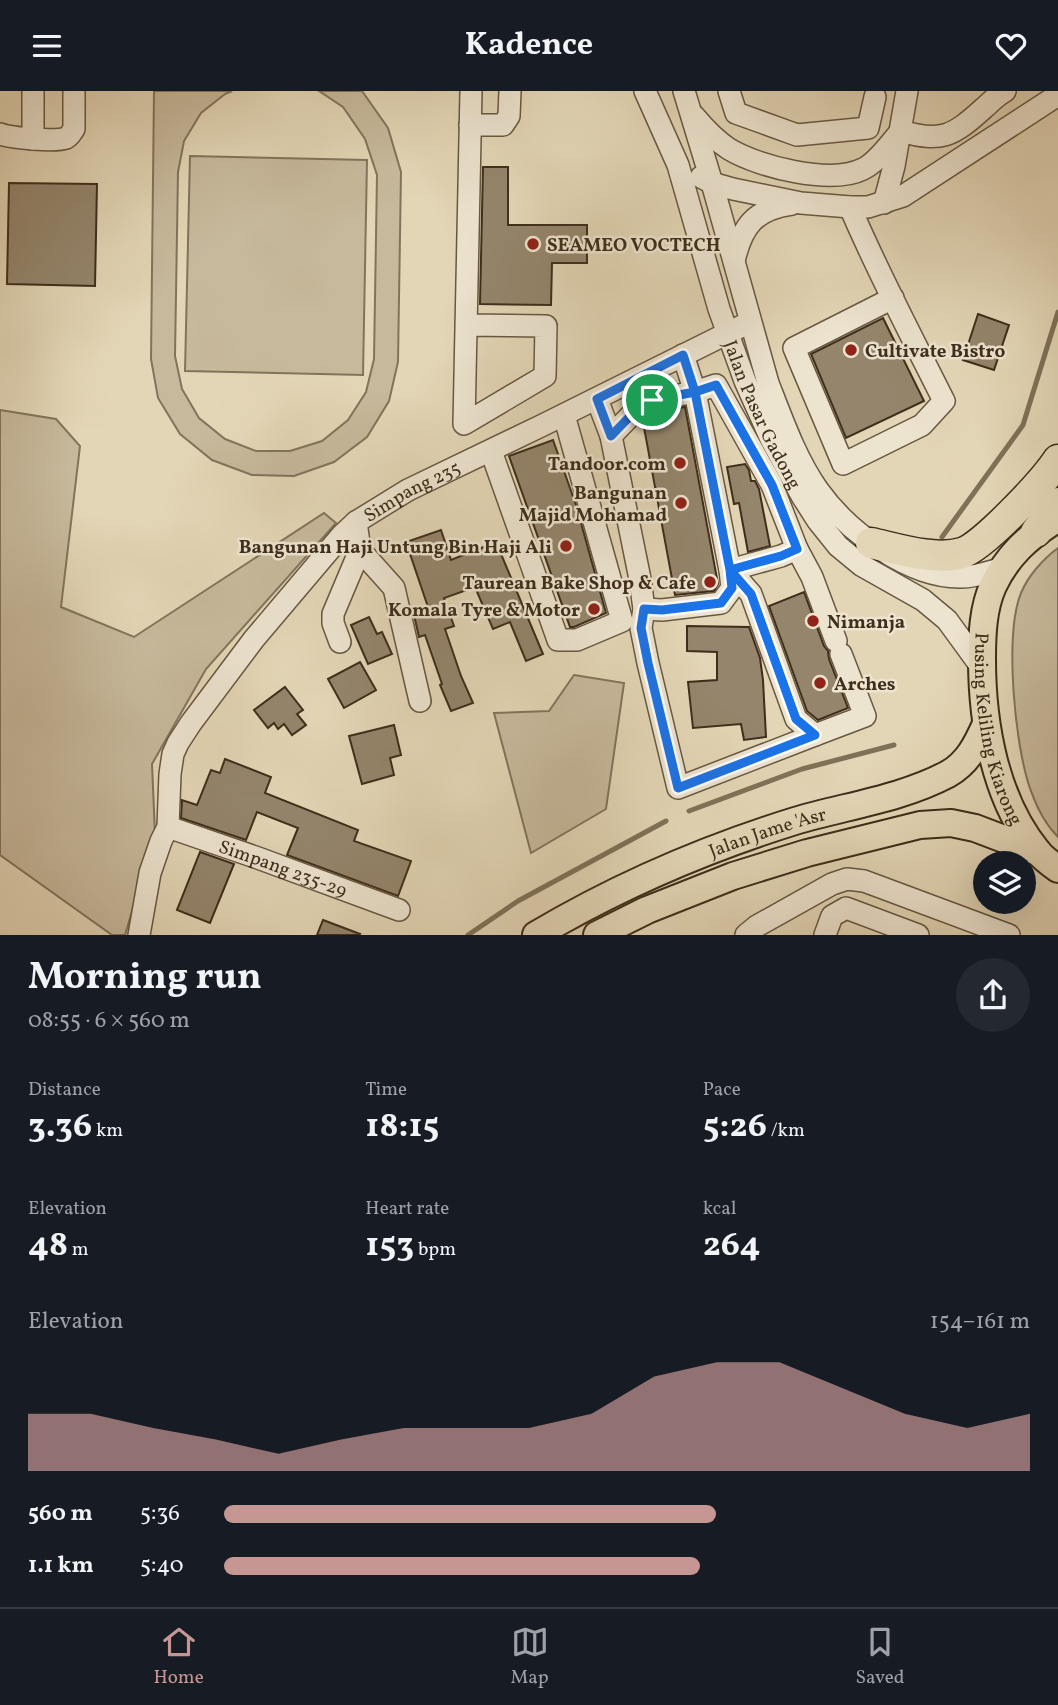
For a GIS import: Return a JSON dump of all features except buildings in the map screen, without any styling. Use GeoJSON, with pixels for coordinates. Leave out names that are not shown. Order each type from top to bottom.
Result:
{"type":"FeatureCollection","features":[{"type":"Feature","properties":{"kind":"highway"},"geometry":{"type":"LineString","coordinates":[[871,543],[924,554],[947,555],[963,552],[992,531],[1037,486],[1058,460]]}},
{"type":"Feature","properties":{"kind":"highway"},"geometry":{"type":"LineString","coordinates":[[1047,525],[1058,503]]}},
{"type":"Feature","properties":{"kind":"main road","name":"Pusing Keliling Kiarong"},"geometry":{"type":"LineString","coordinates":[[1047,525],[1018,548],[992,588],[985,612],[982,638],[982,690],[992,754],[1004,792],[1019,823],[1048,861]]}},
{"type":"Feature","properties":{"kind":"main road","name":"Jalan Jame 'Asr"},"geometry":{"type":"LineString","coordinates":[[536,935],[637,882],[724,845],[796,821],[900,793],[951,773],[975,749],[986,724]]}},
{"type":"Feature","properties":{"kind":"main road","name":"Jalan Jame 'Asr"},"geometry":{"type":"LineString","coordinates":[[597,935],[647,910],[733,876],[807,853],[920,825],[951,823],[975,828],[1048,861]]}},
{"type":"Feature","properties":{"kind":"street"},"geometry":{"type":"LineString","coordinates":[[33,91],[33,139]]}},
{"type":"Feature","properties":{"kind":"street"},"geometry":{"type":"LineString","coordinates":[[0,134],[33,139],[65,138],[74,129],[74,91]]}},
{"type":"Feature","properties":{"kind":"street"},"geometry":{"type":"LineString","coordinates":[[466,325],[547,326],[545,376],[464,424],[470,125],[471,91]]}},
{"type":"Feature","properties":{"kind":"street"},"geometry":{"type":"LineString","coordinates":[[470,125],[503,125],[509,116],[510,91]]}},
{"type":"Feature","properties":{"kind":"street","name":"Jalan Pasar Gadong"},"geometry":{"type":"LineString","coordinates":[[645,91],[678,165],[719,309],[745,381],[771,439],[802,496],[838,546],[860,565],[923,600],[947,620],[982,667]]}},
{"type":"Feature","properties":{"kind":"street","name":"Jalan Pasar Gadong"},"geometry":{"type":"LineString","coordinates":[[684,91],[768,383],[780,415],[817,489],[838,515],[871,543],[905,562],[944,576],[978,576],[1003,568]]}},
{"type":"Feature","properties":{"kind":"street"},"geometry":{"type":"LineString","coordinates":[[729,91],[736,113],[797,135],[868,128],[876,97]]}},
{"type":"Feature","properties":{"kind":"street"},"geometry":{"type":"LineString","coordinates":[[884,203],[894,166],[907,91]]}},
{"type":"Feature","properties":{"kind":"street"},"geometry":{"type":"LineString","coordinates":[[901,131],[928,137],[943,137],[965,125],[1005,91]]}},
{"type":"Feature","properties":{"kind":"street"},"geometry":{"type":"LineString","coordinates":[[1014,124],[1020,91]]}},
{"type":"Feature","properties":{"kind":"street"},"geometry":{"type":"LineString","coordinates":[[678,165],[712,183],[733,189],[802,203],[868,207],[903,196],[1058,95]]}},
{"type":"Feature","properties":{"kind":"street"},"geometry":{"type":"LineString","coordinates":[[690,112],[709,134],[730,149],[761,163],[823,175],[851,174],[867,167],[901,131]]}},
{"type":"Feature","properties":{"kind":"street"},"geometry":{"type":"LineString","coordinates":[[734,261],[738,242],[746,228],[760,214],[778,206],[802,203]]}},
{"type":"Feature","properties":{"kind":"street"},"geometry":{"type":"LineString","coordinates":[[850,207],[868,249],[893,298],[944,401],[922,425],[843,464],[794,348],[893,298]]}},
{"type":"Feature","properties":{"kind":"street","name":"Simpang 235"},"geometry":{"type":"LineString","coordinates":[[139,935],[150,873],[168,827],[170,774],[178,743],[254,639],[342,535],[356,522],[408,490],[750,322]]}},
{"type":"Feature","properties":{"kind":"street"},"geometry":{"type":"LineString","coordinates":[[644,609],[662,610],[721,603],[732,588],[695,392],[683,355]]}},
{"type":"Feature","properties":{"kind":"street"},"geometry":{"type":"LineString","coordinates":[[597,399],[611,436],[640,579],[644,609],[641,628],[678,788],[865,716],[812,577],[797,549],[772,485],[716,385],[652,400],[635,411],[611,436]]}},
{"type":"Feature","properties":{"kind":"street"},"geometry":{"type":"LineString","coordinates":[[491,451],[558,640],[577,640],[622,621],[564,415]]}},
{"type":"Feature","properties":{"kind":"street"},"geometry":{"type":"LineString","coordinates":[[340,642],[333,623],[333,614],[360,550],[356,522]]}},
{"type":"Feature","properties":{"kind":"street"},"geometry":{"type":"LineString","coordinates":[[730,570],[797,549]]}},
{"type":"Feature","properties":{"kind":"street"},"geometry":{"type":"LineString","coordinates":[[360,550],[394,588],[421,701]]}},
{"type":"Feature","properties":{"kind":"street"},"geometry":{"type":"LineString","coordinates":[[730,570],[751,594],[796,719],[815,735]]}},
{"type":"Feature","properties":{"kind":"street","name":"Simpang 235-29"},"geometry":{"type":"LineString","coordinates":[[168,827],[399,910]]}},
{"type":"Feature","properties":{"kind":"street"},"geometry":{"type":"LineString","coordinates":[[746,935],[757,926],[832,884],[847,879],[863,881],[1009,935]]}},
{"type":"Feature","properties":{"kind":"street"},"geometry":{"type":"LineString","coordinates":[[875,918],[886,889]]}},
{"type":"Feature","properties":{"kind":"street"},"geometry":{"type":"LineString","coordinates":[[825,935],[832,916],[846,908],[918,935]]}},
{"type":"Feature","properties":{"kind":"shaded area"},"geometry":{"type":"Polygon","coordinates":[[[154,91],[232,91],[201,113],[184,141],[178,172],[175,356],[182,389],[199,418],[225,439],[256,451],[290,451],[322,441],[348,420],[366,392],[374,359],[377,175],[365,139],[343,107],[319,91],[362,91],[388,128],[401,172],[398,362],[389,401],[367,437],[334,462],[294,476],[252,475],[212,460],[180,434],[158,398],[151,359],[154,91]]]}},
{"type":"Feature","properties":{"kind":"shaded area"},"geometry":{"type":"Polygon","coordinates":[[[190,156],[367,160],[363,375],[185,371],[190,156]]]}},
{"type":"Feature","properties":{"kind":"shaded area"},"geometry":{"type":"Polygon","coordinates":[[[0,410],[56,419],[80,446],[61,607],[134,637],[324,513],[336,523],[206,669],[152,764],[155,834],[125,935],[112,935],[0,855],[0,410]]]}},
{"type":"Feature","properties":{"kind":"shaded area"},"geometry":{"type":"Polygon","coordinates":[[[1058,548],[1058,837],[1039,810],[1025,772],[1016,721],[1012,663],[1016,612],[1021,593],[1036,568],[1058,548]]]}},
{"type":"Feature","properties":{"kind":"shaded area"},"geometry":{"type":"Polygon","coordinates":[[[574,675],[624,683],[606,809],[531,853],[494,713],[549,711],[574,675]]]}},
{"type":"Feature","properties":{"kind":"waterway"},"geometry":{"type":"LineString","coordinates":[[942,537],[1023,425],[1058,312]]}},
{"type":"Feature","properties":{"kind":"waterway"},"geometry":{"type":"LineString","coordinates":[[689,811],[802,769],[894,745]]}},
{"type":"Feature","properties":{"kind":"waterway"},"geometry":{"type":"LineString","coordinates":[[468,935],[518,901],[666,821]]}},
{"type":"Feature","properties":{"kind":"place","name":"SEAMEO VOCTECH"},"geometry":{"type":"Point","coordinates":[533,244]}},
{"type":"Feature","properties":{"kind":"place","name":"Cultivate Bistro"},"geometry":{"type":"Point","coordinates":[851,350]}},
{"type":"Feature","properties":{"kind":"place","name":"Tandoor.com"},"geometry":{"type":"Point","coordinates":[680,463]}},
{"type":"Feature","properties":{"kind":"place","name":"Bangunan Majid Mohamad"},"geometry":{"type":"Point","coordinates":[681,503]}},
{"type":"Feature","properties":{"kind":"place","name":"Bangunan Haji Untung Bin Haji Ali"},"geometry":{"type":"Point","coordinates":[566,546]}},
{"type":"Feature","properties":{"kind":"place","name":"Taurean Bake Shop & Cafe"},"geometry":{"type":"Point","coordinates":[710,582]}},
{"type":"Feature","properties":{"kind":"place","name":"Komala Tyre & Motor"},"geometry":{"type":"Point","coordinates":[594,609]}},
{"type":"Feature","properties":{"kind":"place","name":"Nimanja"},"geometry":{"type":"Point","coordinates":[813,621]}},
{"type":"Feature","properties":{"kind":"place","name":"Arches"},"geometry":{"type":"Point","coordinates":[820,683]}},
{"type":"Feature","properties":{"kind":"route"},"geometry":{"type":"LineString","coordinates":[[652,400],[635,411],[611,436],[597,399],[683,355],[695,392],[730,570],[751,594],[796,719],[815,735],[678,788],[641,628],[644,609],[662,610],[721,603],[732,588],[730,570],[797,549],[772,485],[716,385],[695,392],[652,400]]}}]}
